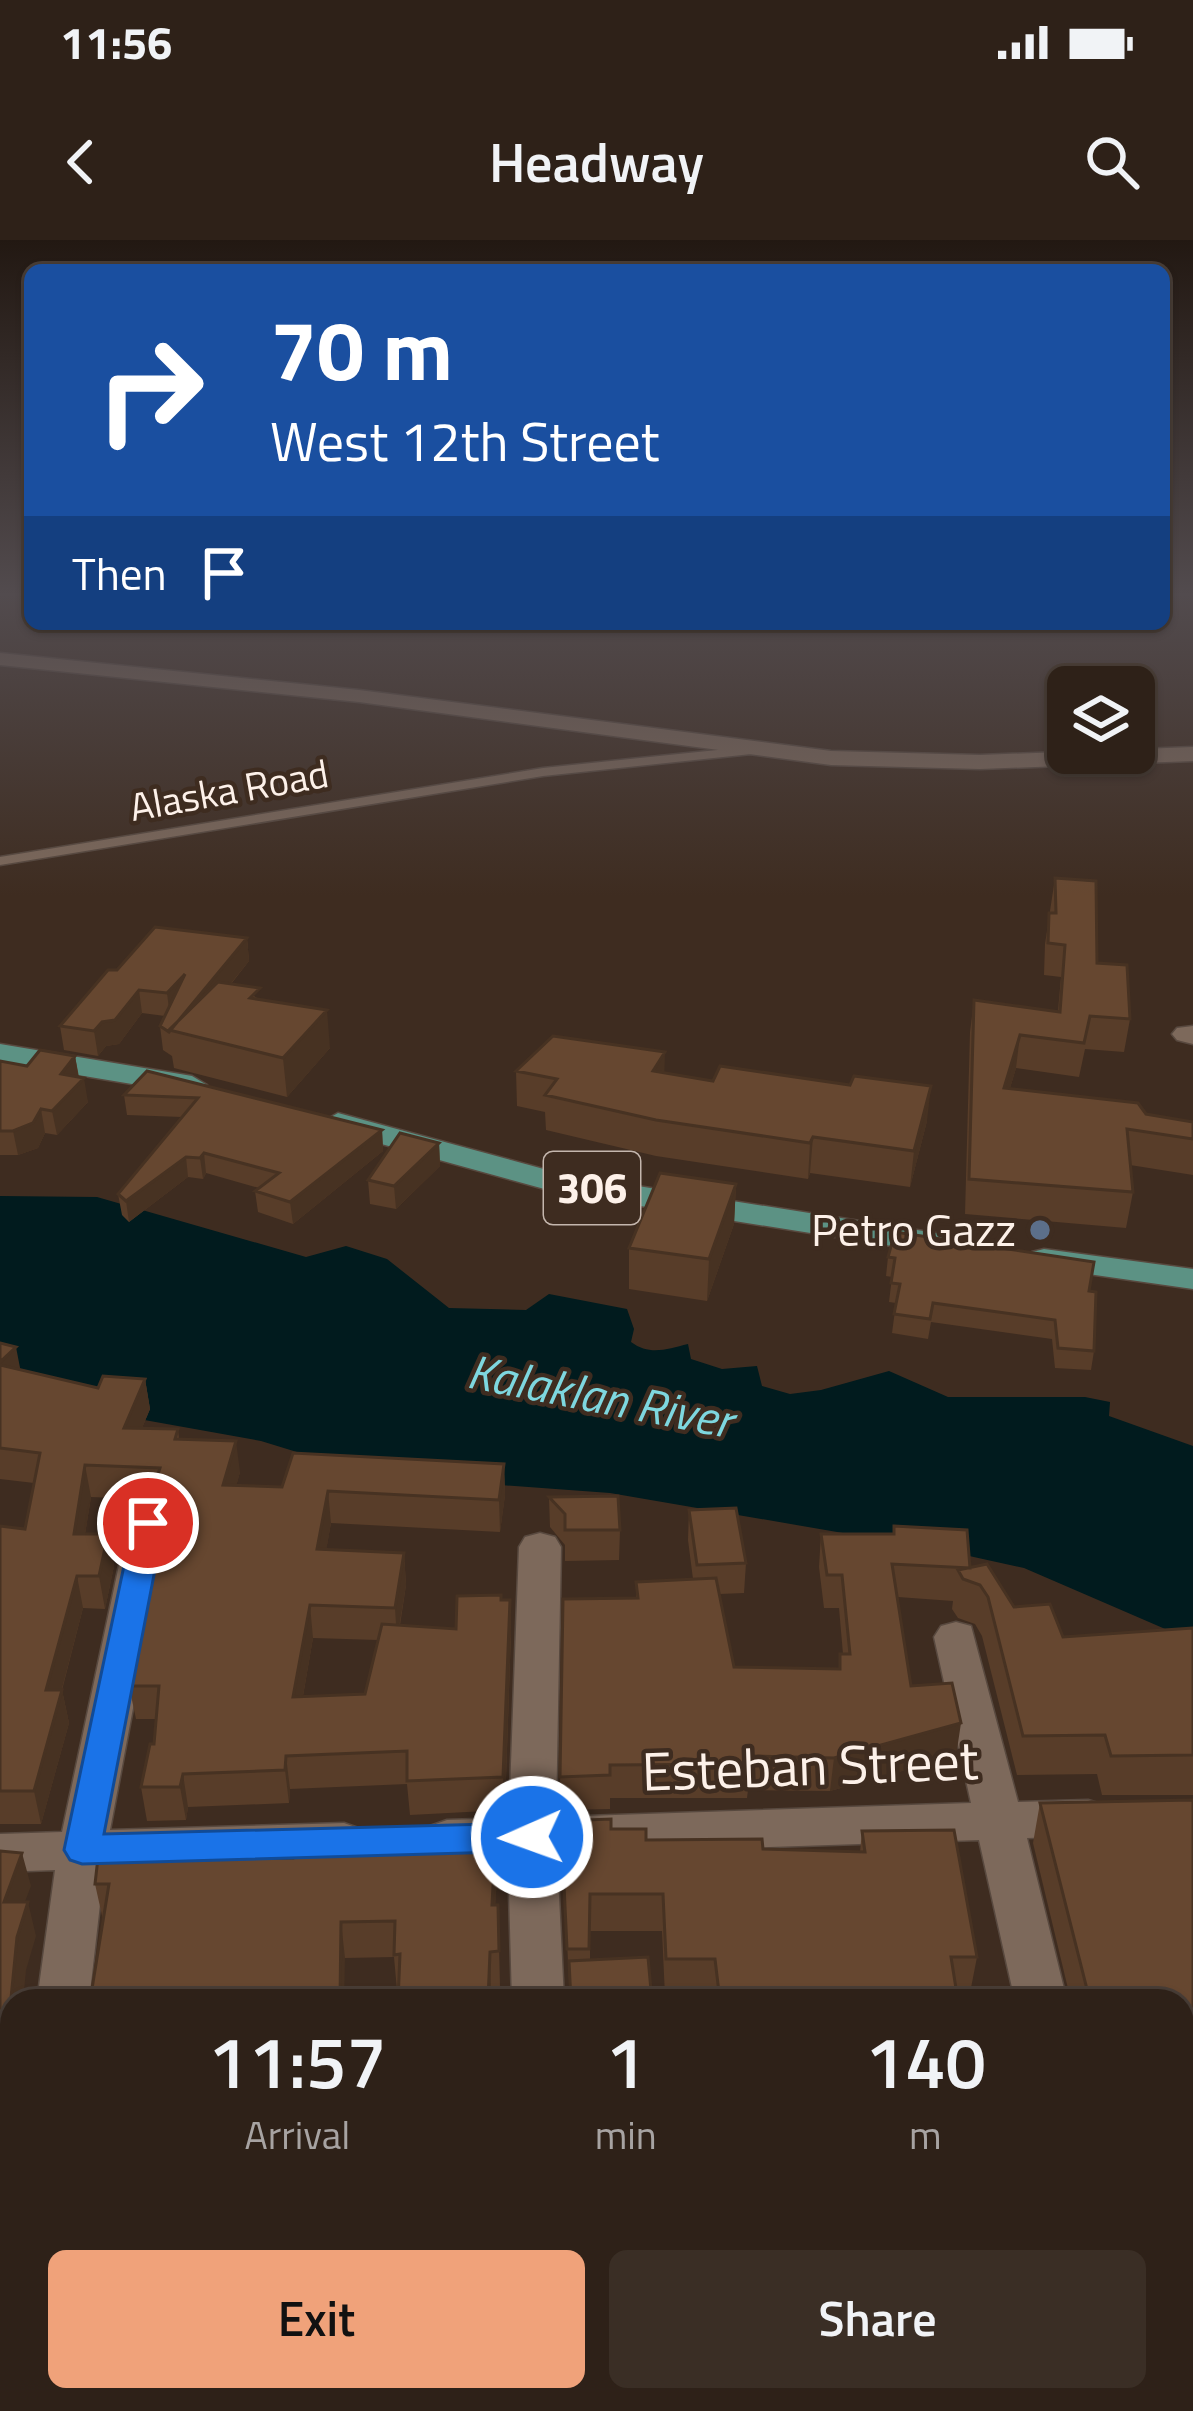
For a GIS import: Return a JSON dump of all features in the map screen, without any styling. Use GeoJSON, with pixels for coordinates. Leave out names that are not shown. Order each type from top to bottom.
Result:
{"type":"FeatureCollection","features":[{"type":"Feature","properties":{"kind":"main road"},"geometry":{"type":"LineString","coordinates":[[0,1053],[224,1093]]}},
{"type":"Feature","properties":{"kind":"main road","name":"306"},"geometry":{"type":"LineString","coordinates":[[304,1112],[559,1183],[963,1247]]}},
{"type":"Feature","properties":{"kind":"main road"},"geometry":{"type":"LineString","coordinates":[[1009,1254],[1193,1280]]}},
{"type":"Feature","properties":{"kind":"street"},"geometry":{"type":"LineString","coordinates":[[333,693],[832,758],[980,762],[1193,754]]}},
{"type":"Feature","properties":{"kind":"street"},"geometry":{"type":"LineString","coordinates":[[65,1989],[82,1850],[148,1523]]}},
{"type":"Feature","properties":{"kind":"street"},"geometry":{"type":"LineString","coordinates":[[538,1989],[532,1837],[540,1546]]}},
{"type":"Feature","properties":{"kind":"street"},"geometry":{"type":"LineString","coordinates":[[956,1637],[1038,1989]]}},
{"type":"Feature","properties":{"kind":"street","name":"Esteban Street"},"geometry":{"type":"LineString","coordinates":[[0,1853],[1127,1817]]}},
{"type":"Feature","properties":{"kind":"lane","name":"Alaska Road"},"geometry":{"type":"LineString","coordinates":[[0,861],[498,778],[756,750]]}},
{"type":"Feature","properties":{"kind":"water","name":"Kalaklan River"},"geometry":{"type":"Polygon","coordinates":[[[0,1196],[97,1197],[306,1257],[346,1246],[387,1259],[449,1308],[526,1310],[549,1294],[627,1309],[634,1329],[631,1342],[638,1346],[659,1350],[688,1344],[691,1359],[722,1369],[757,1366],[762,1386],[790,1394],[889,1371],[948,1397],[1085,1397],[1110,1402],[1109,1416],[1193,1446],[1193,1641],[1024,1568],[942,1550],[610,1493],[375,1476],[261,1441],[83,1409],[0,1388],[0,1196]]]}},
{"type":"Feature","properties":{"kind":"building"},"geometry":{"type":"Polygon","coordinates":[[[1055,878],[1096,881],[1097,963],[1127,965],[1130,1019],[1090,1016],[1084,1043],[1020,1035],[1004,1088],[1138,1103],[1146,1114],[1193,1122],[1193,1139],[1127,1129],[1133,1192],[969,1179],[974,1000],[1060,1012],[1065,945],[1048,943],[1049,913],[1056,913],[1055,878]]]}},
{"type":"Feature","properties":{"kind":"building"},"geometry":{"type":"Polygon","coordinates":[[[155,927],[247,938],[169,1032],[160,1026],[185,974],[167,993],[139,990],[115,1020],[102,1022],[94,1031],[60,1026],[108,970],[117,970],[155,927]]]}},
{"type":"Feature","properties":{"kind":"building"},"geometry":{"type":"Polygon","coordinates":[[[218,982],[260,988],[250,998],[327,1010],[283,1058],[169,1030],[218,982]]]}},
{"type":"Feature","properties":{"kind":"building"},"geometry":{"type":"Polygon","coordinates":[[[553,1036],[665,1052],[653,1071],[713,1081],[720,1066],[850,1085],[854,1076],[931,1086],[914,1151],[813,1137],[810,1143],[656,1120],[545,1095],[557,1079],[516,1071],[553,1036]]]}},
{"type":"Feature","properties":{"kind":"building"},"geometry":{"type":"Polygon","coordinates":[[[40,1050],[75,1056],[61,1074],[84,1078],[52,1111],[41,1109],[33,1123],[0,1131],[0,1061],[27,1066],[40,1050]]]}},
{"type":"Feature","properties":{"kind":"building"},"geometry":{"type":"Polygon","coordinates":[[[147,1071],[382,1130],[290,1202],[255,1191],[279,1173],[204,1153],[200,1158],[186,1157],[126,1201],[118,1194],[198,1098],[124,1095],[147,1071]]]}},
{"type":"Feature","properties":{"kind":"building"},"geometry":{"type":"Polygon","coordinates":[[[400,1133],[439,1143],[394,1186],[368,1180],[400,1133]]]}},
{"type":"Feature","properties":{"kind":"building"},"geometry":{"type":"Polygon","coordinates":[[[660,1173],[736,1184],[709,1259],[629,1248],[660,1173]]]}},
{"type":"Feature","properties":{"kind":"building"},"geometry":{"type":"Polygon","coordinates":[[[895,1232],[1094,1262],[1089,1291],[1096,1292],[1094,1351],[1058,1348],[1055,1320],[933,1303],[930,1319],[894,1314],[900,1284],[891,1283],[895,1258],[888,1257],[895,1232]]]}},
{"type":"Feature","properties":{"kind":"building"},"geometry":{"type":"Polygon","coordinates":[[[0,1343],[16,1347],[0,1362],[0,1343]]]}},
{"type":"Feature","properties":{"kind":"building"},"geometry":{"type":"Polygon","coordinates":[[[0,1365],[98,1388],[103,1376],[145,1379],[124,1428],[178,1429],[175,1439],[236,1441],[223,1485],[282,1487],[293,1453],[504,1464],[499,1500],[328,1491],[317,1549],[404,1553],[395,1608],[310,1605],[293,1697],[365,1694],[382,1624],[456,1629],[457,1596],[501,1595],[501,1600],[510,1600],[503,1777],[407,1781],[407,1751],[286,1756],[285,1770],[183,1774],[180,1787],[141,1787],[150,1744],[154,1744],[159,1686],[129,1686],[167,1489],[157,1477],[160,1468],[85,1465],[74,1534],[108,1534],[99,1576],[77,1576],[46,1690],[62,1690],[34,1791],[0,1791],[0,1526],[25,1529],[40,1453],[0,1448],[0,1365]]]}},
{"type":"Feature","properties":{"kind":"building"},"geometry":{"type":"Polygon","coordinates":[[[618,1496],[620,1530],[565,1530],[565,1514],[549,1497],[618,1496]]]}},
{"type":"Feature","properties":{"kind":"building"},"geometry":{"type":"Polygon","coordinates":[[[736,1508],[746,1563],[697,1565],[689,1510],[736,1508]]]}},
{"type":"Feature","properties":{"kind":"building"},"geometry":{"type":"Polygon","coordinates":[[[894,1526],[967,1530],[970,1568],[892,1564],[911,1686],[952,1683],[961,1723],[834,1758],[748,1756],[749,1764],[610,1765],[610,1775],[560,1777],[563,1599],[638,1598],[636,1582],[716,1578],[734,1667],[840,1669],[840,1654],[850,1654],[842,1575],[827,1575],[821,1534],[894,1534],[894,1526]]]}},
{"type":"Feature","properties":{"kind":"building"},"geometry":{"type":"Polygon","coordinates":[[[987,1564],[1014,1607],[1050,1604],[1063,1637],[1193,1628],[1193,1755],[1111,1756],[1105,1735],[1023,1736],[988,1597],[958,1570],[987,1564]]]}},
{"type":"Feature","properties":{"kind":"building"},"geometry":{"type":"Polygon","coordinates":[[[1193,1800],[1193,1989],[1087,1989],[1040,1803],[1193,1800]]]}},
{"type":"Feature","properties":{"kind":"building"},"geometry":{"type":"Polygon","coordinates":[[[611,1819],[611,1829],[646,1829],[646,1840],[762,1839],[763,1849],[865,1852],[862,1831],[954,1830],[977,1957],[951,1957],[956,1989],[719,1989],[715,1959],[666,1959],[663,1894],[590,1894],[589,1949],[567,1949],[561,1821],[611,1819]]]}},
{"type":"Feature","properties":{"kind":"building"},"geometry":{"type":"Polygon","coordinates":[[[402,1829],[496,1829],[492,1905],[498,1905],[499,1951],[490,1952],[488,1989],[399,1989],[395,1921],[341,1922],[340,1989],[92,1989],[109,1884],[95,1884],[100,1840],[177,1837],[174,1859],[293,1858],[296,1840],[401,1840],[402,1829]]]}},
{"type":"Feature","properties":{"kind":"building"},"geometry":{"type":"Polygon","coordinates":[[[0,1851],[22,1853],[4,1902],[28,1902],[17,1937],[12,1989],[0,1989],[0,1851]]]}},
{"type":"Feature","properties":{"kind":"building"},"geometry":{"type":"Polygon","coordinates":[[[648,1957],[651,1989],[570,1989],[569,1961],[648,1957]]]}},
{"type":"Feature","properties":{"kind":"place","name":"Petro Gazz"},"geometry":{"type":"Point","coordinates":[1040,1230]}},
{"type":"Feature","properties":{"kind":"route"},"geometry":{"type":"LineString","coordinates":[[148,1523],[82,1850],[532,1837]]}}]}
